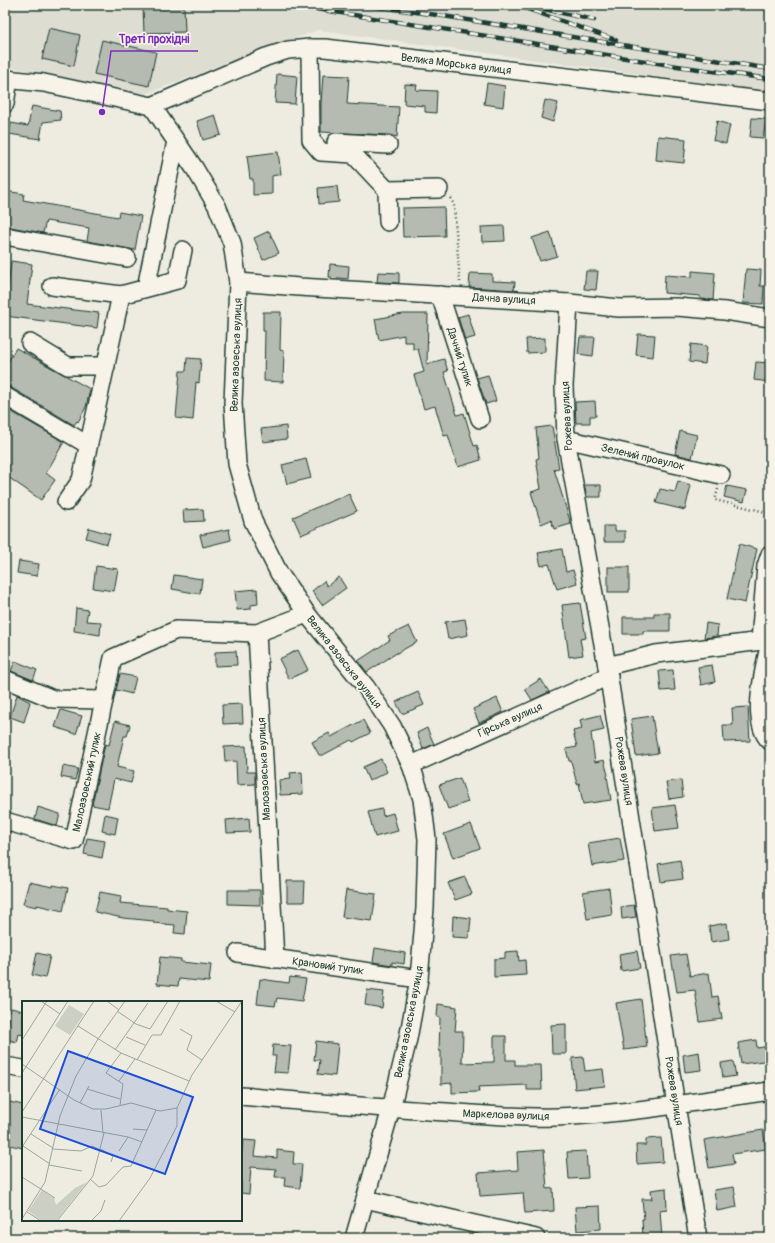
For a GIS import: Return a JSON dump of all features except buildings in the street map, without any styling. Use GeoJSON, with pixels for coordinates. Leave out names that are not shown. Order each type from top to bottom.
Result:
{"type":"FeatureCollection","features":[{"type":"Feature","properties":{"kind":"street","name":"Велика Морська вулиця"},"geometry":{"type":"LineString","coordinates":[[152,106],[266,57],[288,50],[310,48],[325,48],[770,101]]}},
{"type":"Feature","properties":{"kind":"street"},"geometry":{"type":"LineString","coordinates":[[310,48],[311,140],[321,152],[354,154],[387,190],[388,222]]}},
{"type":"Feature","properties":{"kind":"street"},"geometry":{"type":"LineString","coordinates":[[5,104],[7,79],[44,83],[152,106]]}},
{"type":"Feature","properties":{"kind":"street","name":"Велика азовська вулиця"},"geometry":{"type":"LineString","coordinates":[[152,106],[195,169],[217,206],[232,243],[238,282],[233,403],[237,464],[253,521],[279,573],[307,614],[366,687],[392,726],[411,765],[422,800],[427,839],[426,908],[419,979],[408,1038],[391,1109],[354,1238]]}},
{"type":"Feature","properties":{"kind":"street"},"geometry":{"type":"LineString","coordinates":[[311,140],[388,145]]}},
{"type":"Feature","properties":{"kind":"street"},"geometry":{"type":"LineString","coordinates":[[146,288],[176,141]]}},
{"type":"Feature","properties":{"kind":"street"},"geometry":{"type":"LineString","coordinates":[[387,190],[439,189]]}},
{"type":"Feature","properties":{"kind":"street"},"geometry":{"type":"LineString","coordinates":[[5,236],[127,258]]}},
{"type":"Feature","properties":{"kind":"street"},"geometry":{"type":"LineString","coordinates":[[52,286],[121,295],[177,280],[183,250]]}},
{"type":"Feature","properties":{"kind":"street","name":"Дачна вулиця"},"geometry":{"type":"LineString","coordinates":[[238,282],[569,303],[619,308],[677,307],[725,311],[770,318]]}},
{"type":"Feature","properties":{"kind":"street"},"geometry":{"type":"LineString","coordinates":[[66,502],[81,480],[121,295]]}},
{"type":"Feature","properties":{"kind":"street","name":"Дачний тупик"},"geometry":{"type":"LineString","coordinates":[[440,295],[480,419]]}},
{"type":"Feature","properties":{"kind":"street","name":"Рожева вулиця"},"geometry":{"type":"LineString","coordinates":[[569,303],[564,386],[566,439],[608,671],[698,1238]]}},
{"type":"Feature","properties":{"kind":"street"},"geometry":{"type":"LineString","coordinates":[[30,343],[68,366],[106,366]]}},
{"type":"Feature","properties":{"kind":"street"},"geometry":{"type":"LineString","coordinates":[[5,396],[88,445]]}},
{"type":"Feature","properties":{"kind":"street","name":"Зелений провулок"},"geometry":{"type":"LineString","coordinates":[[566,439],[721,475]]}},
{"type":"Feature","properties":{"kind":"street"},"geometry":{"type":"LineString","coordinates":[[770,554],[766,566],[767,641],[759,695],[761,726],[770,741]]}},
{"type":"Feature","properties":{"kind":"street"},"geometry":{"type":"LineString","coordinates":[[257,633],[307,614]]}},
{"type":"Feature","properties":{"kind":"street","name":"Малоазовський тупик"},"geometry":{"type":"LineString","coordinates":[[5,821],[74,841],[113,658],[176,630],[257,633]]}},
{"type":"Feature","properties":{"kind":"street","name":"Малоазовська вулиця"},"geometry":{"type":"LineString","coordinates":[[257,633],[275,958]]}},
{"type":"Feature","properties":{"kind":"street","name":"Гірська вулиця"},"geometry":{"type":"LineString","coordinates":[[411,765],[608,671],[656,654],[767,641]]}},
{"type":"Feature","properties":{"kind":"street"},"geometry":{"type":"LineString","coordinates":[[5,679],[53,699],[104,700]]}},
{"type":"Feature","properties":{"kind":"street","name":"Крановий тупик"},"geometry":{"type":"LineString","coordinates":[[238,953],[419,979]]}},
{"type":"Feature","properties":{"kind":"street"},"geometry":{"type":"LineString","coordinates":[[5,1066],[22,1069]]}},
{"type":"Feature","properties":{"kind":"street","name":"Маркелова вулиця"},"geometry":{"type":"LineString","coordinates":[[242,1096],[391,1109],[516,1117],[557,1117],[676,1105],[770,1091]]}},
{"type":"Feature","properties":{"kind":"street"},"geometry":{"type":"LineString","coordinates":[[365,1199],[536,1238]]}},
{"type":"Feature","properties":{"kind":"path"},"geometry":{"type":"LineString","coordinates":[[454,206],[460,271]]}},
{"type":"Feature","properties":{"kind":"path"},"geometry":{"type":"LineString","coordinates":[[715,500],[770,513]]}},
{"type":"Feature","properties":{"kind":"shaded area"},"geometry":{"type":"Polygon","coordinates":[[[5,5],[770,5],[770,92],[318,30],[142,95],[5,66],[5,5]]]}},
{"type":"Feature","properties":{"kind":"railway"},"geometry":{"type":"LineString","coordinates":[[291,5],[670,65],[770,79]]}},
{"type":"Feature","properties":{"kind":"railway"},"geometry":{"type":"LineString","coordinates":[[366,5],[437,15],[770,69]]}},
{"type":"Feature","properties":{"kind":"railway"},"geometry":{"type":"LineString","coordinates":[[516,5],[616,40]]}},
{"type":"Feature","properties":{"kind":"railway"},"geometry":{"type":"LineString","coordinates":[[535,7],[594,20]]}},
{"type":"Feature","properties":{"kind":"place","name":"Треті прохідні"},"geometry":{"type":"Point","coordinates":[102,112]}}]}
